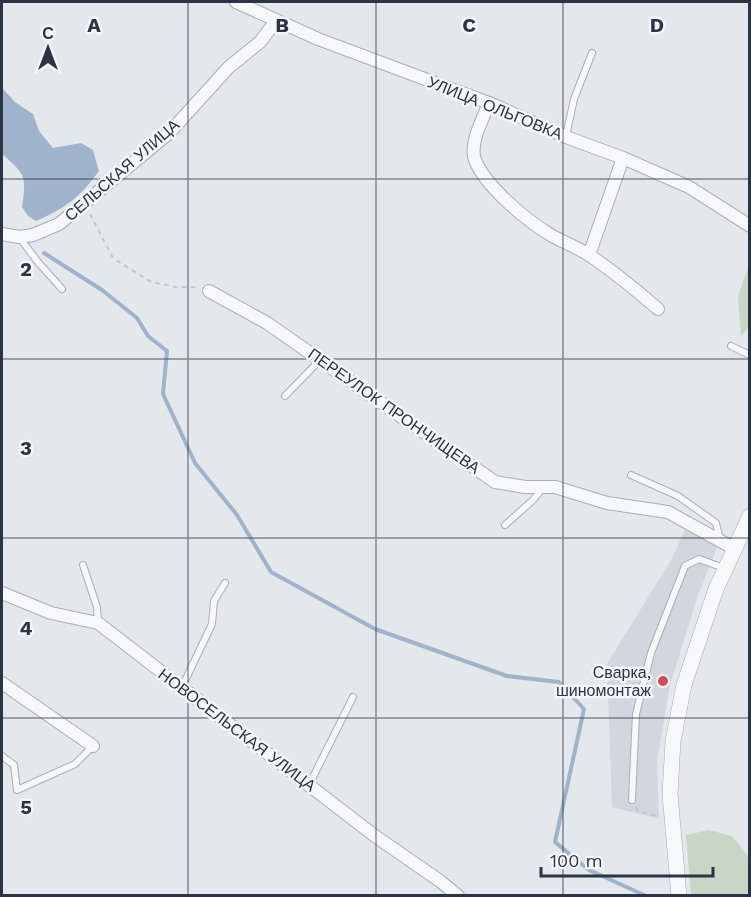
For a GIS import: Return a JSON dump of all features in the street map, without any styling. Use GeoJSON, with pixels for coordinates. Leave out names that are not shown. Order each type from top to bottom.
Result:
{"type":"FeatureCollection","features":[{"type":"Feature","properties":{"kind":"street","name":"УЛИЦА ОЛЬГОВКА"},"geometry":{"type":"LineString","coordinates":[[236,2],[276,21],[489,103],[566,137],[623,158],[689,187],[750,226]]}},
{"type":"Feature","properties":{"kind":"street","name":"СЕЛЬСКАЯ УЛИЦА"},"geometry":{"type":"LineString","coordinates":[[2,234],[20,237],[33,235],[59,224],[169,133],[229,67],[260,42],[276,21]]}},
{"type":"Feature","properties":{"kind":"street"},"geometry":{"type":"LineString","coordinates":[[489,103],[474,141],[475,159],[488,180],[515,208],[548,233],[589,255],[658,309]]}},
{"type":"Feature","properties":{"kind":"street"},"geometry":{"type":"LineString","coordinates":[[589,255],[623,158]]}},
{"type":"Feature","properties":{"kind":"street","name":"ПЕРЕУЛОК ПРОНЧИЩЕВА"},"geometry":{"type":"LineString","coordinates":[[209,291],[267,323],[321,359],[495,482],[525,487],[555,487],[607,503],[669,512],[735,549]]}},
{"type":"Feature","properties":{"kind":"street"},"geometry":{"type":"LineString","coordinates":[[679,896],[670,794],[673,741],[684,686],[716,589],[750,516]]}},
{"type":"Feature","properties":{"kind":"street","name":"НОВОСЕЛЬСКАЯ УЛИЦА"},"geometry":{"type":"LineString","coordinates":[[2,593],[51,613],[98,623],[458,896]]}},
{"type":"Feature","properties":{"kind":"street"},"geometry":{"type":"LineString","coordinates":[[2,683],[93,746]]}},
{"type":"Feature","properties":{"kind":"lane"},"geometry":{"type":"LineString","coordinates":[[566,137],[574,99],[592,53]]}},
{"type":"Feature","properties":{"kind":"lane"},"geometry":{"type":"LineString","coordinates":[[20,237],[37,261],[63,289]]}},
{"type":"Feature","properties":{"kind":"lane"},"geometry":{"type":"LineString","coordinates":[[731,346],[750,355]]}},
{"type":"Feature","properties":{"kind":"lane"},"geometry":{"type":"LineString","coordinates":[[285,396],[321,359]]}},
{"type":"Feature","properties":{"kind":"lane"},"geometry":{"type":"LineString","coordinates":[[631,475],[678,496],[716,523],[720,540]]}},
{"type":"Feature","properties":{"kind":"lane"},"geometry":{"type":"LineString","coordinates":[[505,525],[544,487]]}},
{"type":"Feature","properties":{"kind":"lane"},"geometry":{"type":"LineString","coordinates":[[632,800],[636,714],[651,653],[685,566],[699,559],[726,569]]}},
{"type":"Feature","properties":{"kind":"lane"},"geometry":{"type":"LineString","coordinates":[[83,565],[97,607],[98,623]]}},
{"type":"Feature","properties":{"kind":"lane"},"geometry":{"type":"LineString","coordinates":[[182,688],[212,624],[214,601],[225,583]]}},
{"type":"Feature","properties":{"kind":"lane"},"geometry":{"type":"LineString","coordinates":[[309,785],[353,697]]}},
{"type":"Feature","properties":{"kind":"lane"},"geometry":{"type":"LineString","coordinates":[[2,756],[14,765],[17,790],[75,764],[93,746]]}},
{"type":"Feature","properties":{"kind":"path"},"geometry":{"type":"LineString","coordinates":[[89,212],[113,258],[151,282],[209,291]]}},
{"type":"Feature","properties":{"kind":"path"},"geometry":{"type":"LineString","coordinates":[[632,800],[638,811],[657,816]]}},
{"type":"Feature","properties":{"kind":"shaded area"},"geometry":{"type":"Polygon","coordinates":[[[685,530],[718,545],[697,598],[670,685],[657,761],[659,819],[612,807],[607,664],[671,560],[685,530]]]}},
{"type":"Feature","properties":{"kind":"green space"},"geometry":{"type":"Polygon","coordinates":[[[749,240],[749,327],[741,336],[738,296],[748,268],[749,240]]]}},
{"type":"Feature","properties":{"kind":"green space"},"geometry":{"type":"Polygon","coordinates":[[[709,830],[732,836],[749,858],[749,895],[691,895],[686,835],[709,830]]]}},
{"type":"Feature","properties":{"kind":"water"},"geometry":{"type":"Polygon","coordinates":[[[2,88],[15,102],[33,114],[39,131],[53,148],[81,143],[93,150],[99,171],[72,201],[36,221],[28,216],[22,207],[24,182],[20,171],[2,154],[2,88]]]}},
{"type":"Feature","properties":{"kind":"waterway"},"geometry":{"type":"LineString","coordinates":[[44,253],[102,290],[137,318],[148,336],[167,351],[163,394],[195,463],[237,515],[271,572],[375,629],[507,676],[559,682],[584,709],[555,842],[589,870],[644,895]]}},
{"type":"Feature","properties":{"kind":"place","name":"Сварка, шиномонтаж"},"geometry":{"type":"Point","coordinates":[663,681]}}]}
